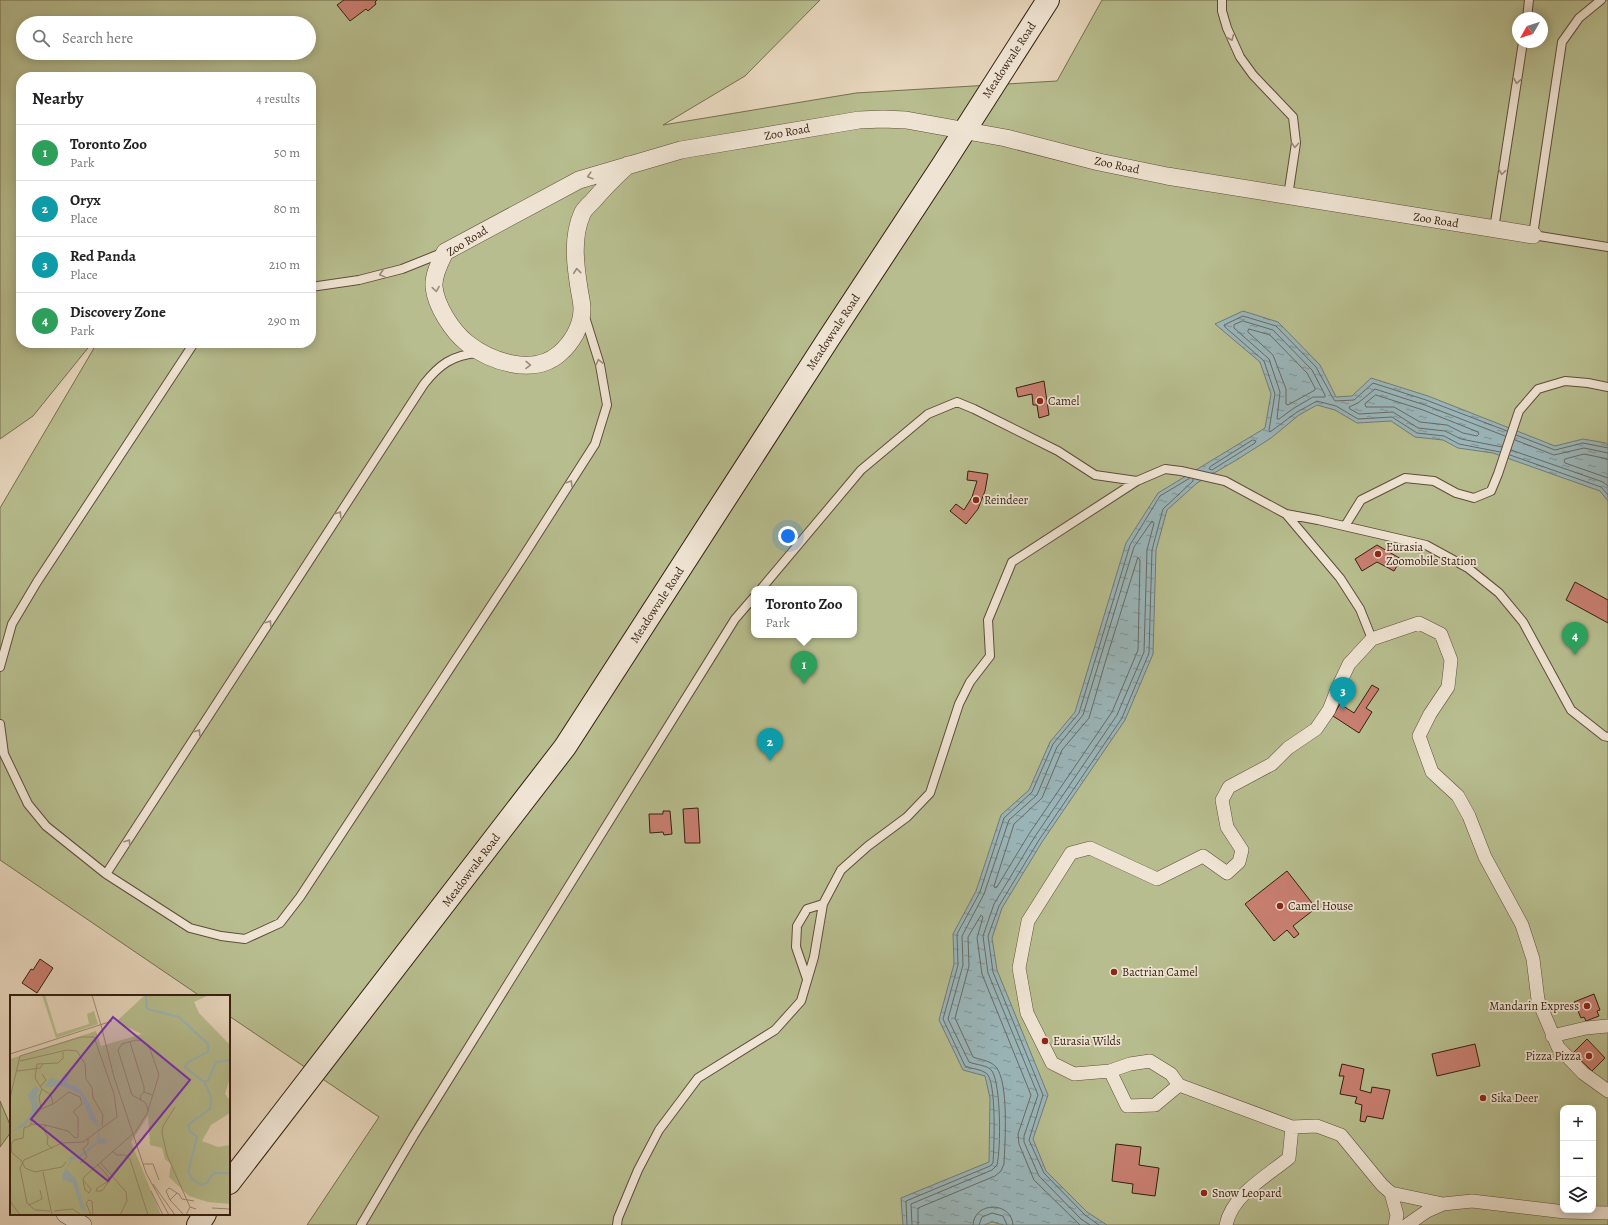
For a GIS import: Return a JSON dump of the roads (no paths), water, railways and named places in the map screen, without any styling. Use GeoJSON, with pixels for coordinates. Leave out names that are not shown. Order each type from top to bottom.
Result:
{"type":"FeatureCollection","features":[{"type":"Feature","properties":{"kind":"main road","name":"Meadowvale Road"},"geometry":{"type":"LineString","coordinates":[[230,1182],[565,747],[1048,0]]}},
{"type":"Feature","properties":{"kind":"main road"},"geometry":{"type":"LineString","coordinates":[[198,1225],[204,1215]]}},
{"type":"Feature","properties":{"kind":"street","name":"Zoo Road"},"geometry":{"type":"LineString","coordinates":[[628,165],[602,190],[583,213],[574,244],[582,310],[577,332],[570,343],[559,354],[545,363],[530,366],[512,363],[481,352],[466,342],[452,327],[440,308],[434,286],[438,268],[445,252],[578,180],[628,165],[681,150],[859,120],[906,120],[965,130],[1006,138],[1099,162],[1167,176],[1533,235]]}},
{"type":"Feature","properties":{"kind":"street"},"geometry":{"type":"LineString","coordinates":[[1395,1225],[1396,1214],[1390,1193],[1341,1135],[1317,1126],[1292,1127],[1179,1085],[1171,1074],[1150,1061],[1130,1064],[1110,1071],[1074,1074],[1052,1063],[1028,1013],[1019,968],[1028,921],[1071,853],[1090,848],[1157,879],[1203,856],[1227,873],[1239,862],[1242,850],[1228,827],[1222,800],[1229,787],[1272,764],[1288,748],[1316,729],[1329,710],[1349,664],[1372,638],[1419,623],[1441,634],[1451,660],[1448,687],[1430,714],[1419,736],[1432,772],[1458,796],[1469,816],[1485,857],[1522,925],[1533,960],[1538,1000],[1552,1036],[1558,1047],[1584,1073],[1608,1092]]}},
{"type":"Feature","properties":{"kind":"street"},"geometry":{"type":"LineString","coordinates":[[1552,1036],[1586,1028],[1608,1026]]}},
{"type":"Feature","properties":{"kind":"street"},"geometry":{"type":"LineString","coordinates":[[1110,1071],[1127,1106],[1155,1105],[1179,1085]]}},
{"type":"Feature","properties":{"kind":"street"},"geometry":{"type":"LineString","coordinates":[[1226,1225],[1228,1215],[1245,1193],[1289,1158],[1292,1127]]}},
{"type":"Feature","properties":{"kind":"street"},"geometry":{"type":"LineString","coordinates":[[1390,1193],[1443,1204],[1472,1201],[1565,1212],[1608,1213]]}},
{"type":"Feature","properties":{"kind":"street"},"geometry":{"type":"LineString","coordinates":[[1407,1225],[1427,1211],[1443,1204]]}},
{"type":"Feature","properties":{"kind":"street"},"geometry":{"type":"LineString","coordinates":[[67,1215],[83,1225]]}},
{"type":"Feature","properties":{"kind":"lane"},"geometry":{"type":"LineString","coordinates":[[1222,0],[1222,11],[1227,28],[1240,57],[1253,75],[1293,118],[1296,143],[1288,196]]}},
{"type":"Feature","properties":{"kind":"lane"},"geometry":{"type":"LineString","coordinates":[[1527,12],[1529,0]]}},
{"type":"Feature","properties":{"kind":"lane"},"geometry":{"type":"LineString","coordinates":[[1533,235],[1562,42],[1579,18],[1601,0],[1608,2]]}},
{"type":"Feature","properties":{"kind":"lane"},"geometry":{"type":"LineString","coordinates":[[1494,229],[1522,48]]}},
{"type":"Feature","properties":{"kind":"lane","name":"Zoo Road"},"geometry":{"type":"LineString","coordinates":[[1533,235],[1608,247]]}},
{"type":"Feature","properties":{"kind":"lane"},"geometry":{"type":"LineString","coordinates":[[316,286],[359,280],[402,269],[445,252]]}},
{"type":"Feature","properties":{"kind":"lane"},"geometry":{"type":"LineString","coordinates":[[0,724],[4,754],[28,804],[46,826],[106,874],[190,928],[221,936],[245,939],[280,923],[300,897],[595,444],[607,405],[600,365],[582,310]]}},
{"type":"Feature","properties":{"kind":"lane"},"geometry":{"type":"LineString","coordinates":[[0,668],[12,624],[37,582],[191,348]]}},
{"type":"Feature","properties":{"kind":"lane"},"geometry":{"type":"LineString","coordinates":[[106,874],[424,384],[435,370],[451,359],[464,354],[481,352]]}},
{"type":"Feature","properties":{"kind":"lane"},"geometry":{"type":"LineString","coordinates":[[1345,526],[1361,500],[1405,478],[1434,480],[1456,493],[1474,498],[1491,491],[1519,411],[1538,389],[1565,381],[1588,383],[1608,388]]}},
{"type":"Feature","properties":{"kind":"lane"},"geometry":{"type":"LineString","coordinates":[[763,586],[861,470],[928,414],[957,402],[1058,451],[1095,475],[1137,481]]}},
{"type":"Feature","properties":{"kind":"lane"},"geometry":{"type":"LineString","coordinates":[[617,1225],[618,1218],[638,1170],[659,1130],[698,1078],[774,1030],[801,1001],[814,957],[823,904],[841,870],[868,846],[906,817],[930,793],[959,704],[970,682],[990,656],[988,620],[1012,562],[1137,481],[1165,469],[1225,481],[1286,514],[1345,526],[1426,546],[1468,568],[1499,593],[1522,622],[1572,710],[1604,736],[1608,737]]}},
{"type":"Feature","properties":{"kind":"lane"},"geometry":{"type":"LineString","coordinates":[[1286,514],[1340,578],[1360,609],[1372,638]]}},
{"type":"Feature","properties":{"kind":"lane"},"geometry":{"type":"LineString","coordinates":[[361,1225],[414,1134],[735,619],[751,600]]}},
{"type":"Feature","properties":{"kind":"lane"},"geometry":{"type":"LineString","coordinates":[[807,980],[796,947],[797,926],[807,909],[823,904]]}},
{"type":"Feature","properties":{"kind":"water"},"geometry":{"type":"Polygon","coordinates":[[[1243,311],[1278,322],[1320,365],[1336,397],[1352,396],[1371,378],[1428,396],[1555,446],[1583,439],[1606,443],[1608,445],[1608,501],[1600,491],[1493,453],[1458,448],[1443,440],[1415,437],[1391,421],[1357,423],[1335,410],[1317,405],[1299,415],[1271,438],[1197,483],[1167,510],[1156,550],[1153,654],[1125,720],[1042,842],[1002,908],[992,938],[997,970],[1048,1095],[1033,1139],[1046,1171],[1087,1212],[1107,1225],[1004,1225],[992,1222],[984,1225],[903,1225],[901,1198],[989,1162],[990,1098],[985,1076],[963,1070],[939,1020],[954,964],[953,934],[976,891],[1001,815],[1029,790],[1050,742],[1075,712],[1126,543],[1158,493],[1265,428],[1271,394],[1260,362],[1215,324],[1243,311]]]}},
{"type":"Feature","properties":{"kind":"place","name":"Camel"},"geometry":{"type":"Point","coordinates":[1040,401]}},
{"type":"Feature","properties":{"kind":"place","name":"Reindeer"},"geometry":{"type":"Point","coordinates":[976,500]}},
{"type":"Feature","properties":{"kind":"place","name":"Eurasia Zoomobile Station"},"geometry":{"type":"Point","coordinates":[1378,554]}},
{"type":"Feature","properties":{"kind":"place","name":"Discovery Zone"},"geometry":{"type":"Point","coordinates":[1575,655]}},
{"type":"Feature","properties":{"kind":"place","name":"Toronto Zoo"},"geometry":{"type":"Point","coordinates":[804,684]}},
{"type":"Feature","properties":{"kind":"place","name":"Red Panda"},"geometry":{"type":"Point","coordinates":[1343,710]}},
{"type":"Feature","properties":{"kind":"place","name":"Oryx"},"geometry":{"type":"Point","coordinates":[770,761]}},
{"type":"Feature","properties":{"kind":"place","name":"Camel House"},"geometry":{"type":"Point","coordinates":[1280,906]}},
{"type":"Feature","properties":{"kind":"place","name":"Bactrian Camel"},"geometry":{"type":"Point","coordinates":[1114,972]}},
{"type":"Feature","properties":{"kind":"place","name":"Mandarin Express"},"geometry":{"type":"Point","coordinates":[1587,1006]}},
{"type":"Feature","properties":{"kind":"place","name":"Eurasia Wilds"},"geometry":{"type":"Point","coordinates":[1045,1041]}},
{"type":"Feature","properties":{"kind":"place","name":"Pizza Pizza"},"geometry":{"type":"Point","coordinates":[1589,1056]}},
{"type":"Feature","properties":{"kind":"place","name":"Sika Deer"},"geometry":{"type":"Point","coordinates":[1483,1098]}},
{"type":"Feature","properties":{"kind":"place","name":"Snow Leopard"},"geometry":{"type":"Point","coordinates":[1204,1193]}}]}
